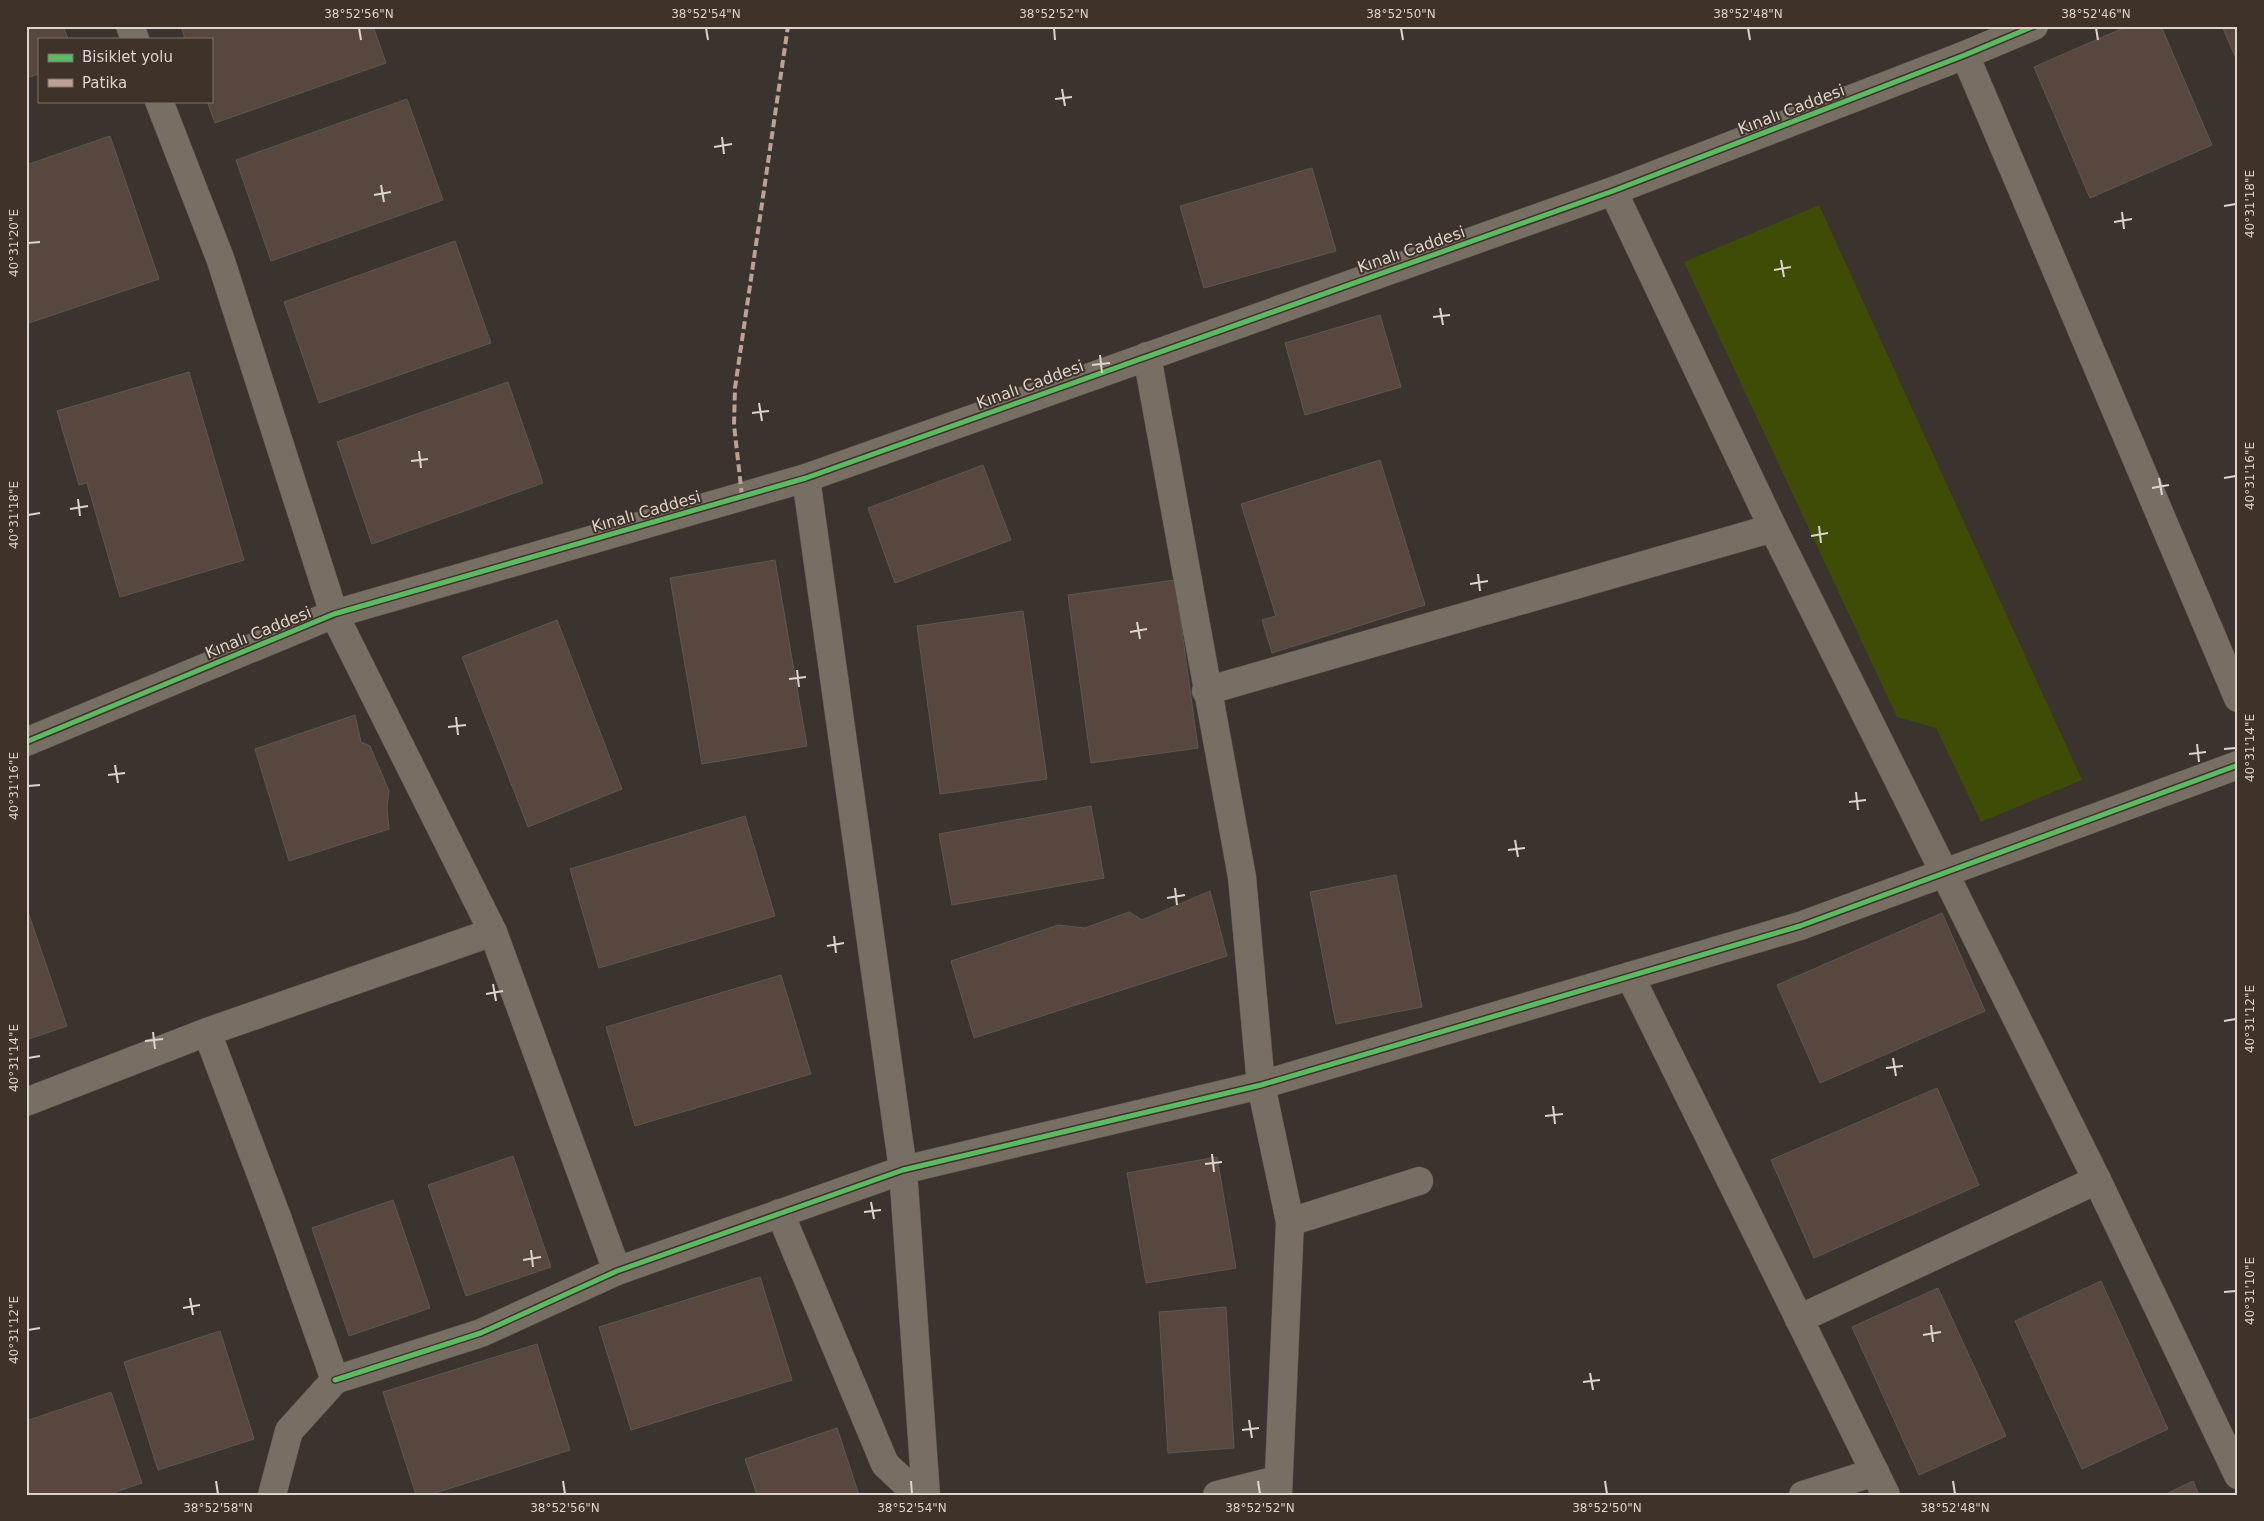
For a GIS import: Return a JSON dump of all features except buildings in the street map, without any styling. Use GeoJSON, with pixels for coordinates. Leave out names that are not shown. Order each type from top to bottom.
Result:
{"type":"FeatureCollection","features":[{"type":"Feature","properties":{"kind":"street"},"geometry":{"type":"LineString","coordinates":[[130,26],[135,38]]}},
{"type":"Feature","properties":{"kind":"street","name":"Kınalı Caddesi"},"geometry":{"type":"LineString","coordinates":[[26,742],[334,614],[806,478],[1613,191],[1965,55],[2034,26]]}},
{"type":"Feature","properties":{"kind":"street"},"geometry":{"type":"LineString","coordinates":[[1965,55],[2238,698]]}},
{"type":"Feature","properties":{"kind":"street"},"geometry":{"type":"LineString","coordinates":[[159,102],[220,258],[334,614],[492,932],[617,1271]]}},
{"type":"Feature","properties":{"kind":"street"},"geometry":{"type":"LineString","coordinates":[[1613,191],[1773,528],[2098,1180],[2238,1475]]}},
{"type":"Feature","properties":{"kind":"street"},"geometry":{"type":"LineString","coordinates":[[1147,356],[1206,691],[1242,877],[1261,1085],[1290,1222],[1278,1488],[1217,1495]]}},
{"type":"Feature","properties":{"kind":"street"},"geometry":{"type":"LineString","coordinates":[[780,1214],[886,1464],[904,1482],[926,1492],[903,1170],[806,478]]}},
{"type":"Feature","properties":{"kind":"street"},"geometry":{"type":"LineString","coordinates":[[1206,691],[1773,528]]}},
{"type":"Feature","properties":{"kind":"street"},"geometry":{"type":"LineString","coordinates":[[272,1495],[289,1431],[335,1380],[481,1333],[617,1271],[903,1170],[1261,1085],[1800,926],[2238,765]]}},
{"type":"Feature","properties":{"kind":"street"},"geometry":{"type":"LineString","coordinates":[[26,1102],[207,1032],[492,932]]}},
{"type":"Feature","properties":{"kind":"street"},"geometry":{"type":"LineString","coordinates":[[1630,976],[1881,1483],[1803,1495]]}},
{"type":"Feature","properties":{"kind":"street"},"geometry":{"type":"LineString","coordinates":[[207,1032],[277,1217],[335,1380]]}},
{"type":"Feature","properties":{"kind":"street"},"geometry":{"type":"LineString","coordinates":[[1799,1319],[2098,1180]]}},
{"type":"Feature","properties":{"kind":"street"},"geometry":{"type":"LineString","coordinates":[[1290,1222],[1419,1181]]}},
{"type":"Feature","properties":{"kind":"green space"},"geometry":{"type":"Polygon","coordinates":[[[1819,205],[2082,780],[1981,822],[1936,728],[1897,717],[1684,262],[1819,205]]]}},
{"type":"Feature","properties":{"kind":"marked path"},"geometry":{"type":"LineString","coordinates":[[742,496],[734,425],[735,388],[788,26]]}},
{"type":"Feature","properties":{"kind":"cycle path"},"geometry":{"type":"LineString","coordinates":[[26,742],[334,614],[806,478],[1613,191],[1965,55],[2034,26]]}},
{"type":"Feature","properties":{"kind":"cycle path"},"geometry":{"type":"LineString","coordinates":[[335,1380],[481,1333],[617,1271],[903,1170],[1261,1085],[1800,926],[2238,765]]}}]}
